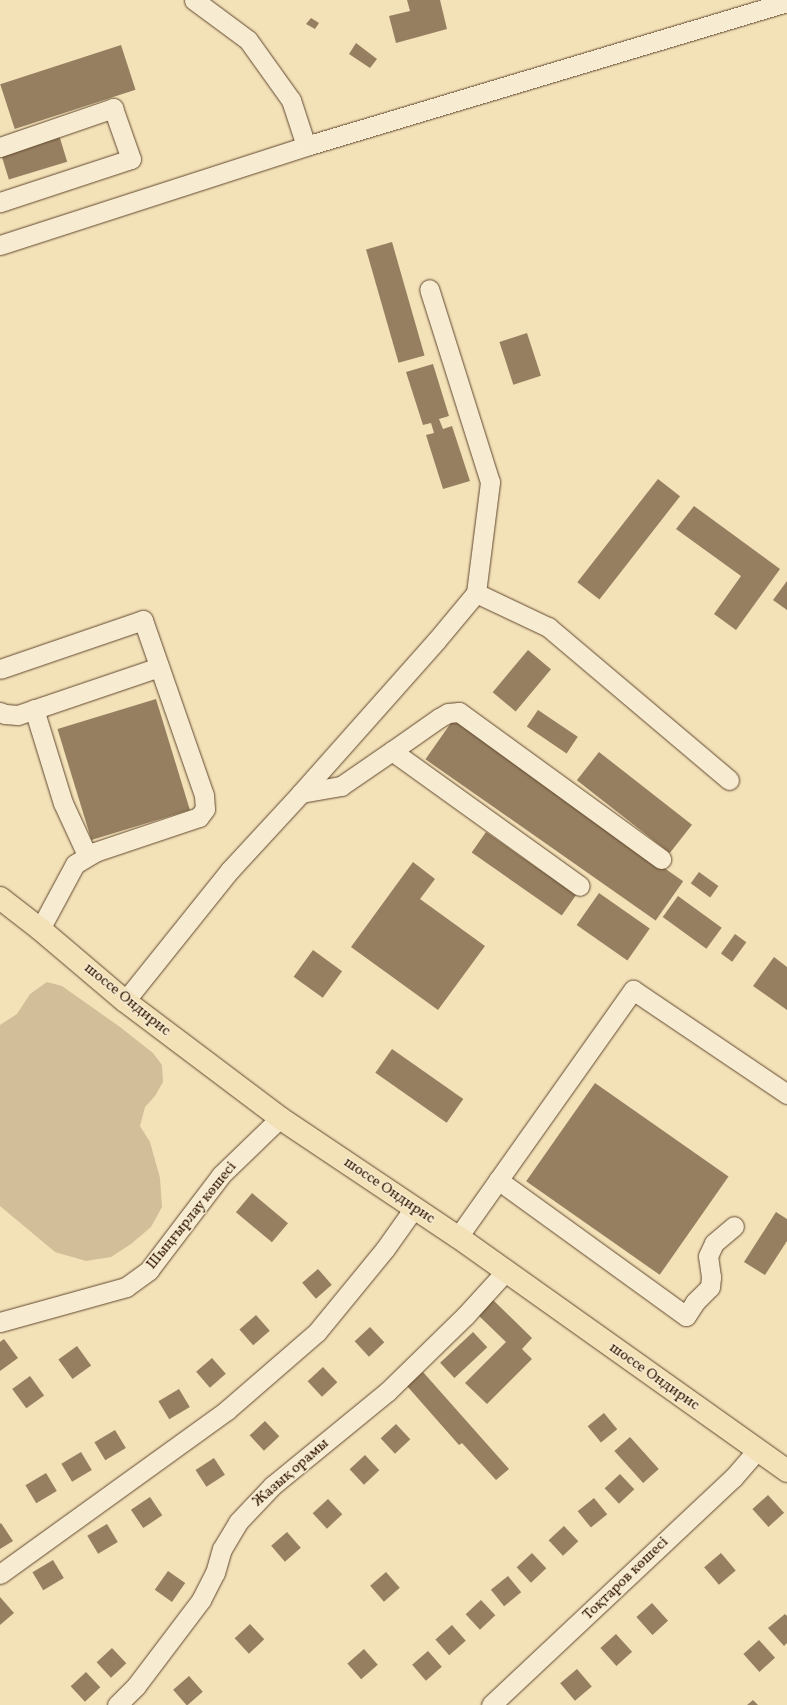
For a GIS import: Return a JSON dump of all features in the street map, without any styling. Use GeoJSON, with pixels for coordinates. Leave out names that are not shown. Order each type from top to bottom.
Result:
{"type":"FeatureCollection","features":[{"type":"Feature","properties":{"kind":"main road","name":"шоссе Ондирис"},"geometry":{"type":"LineString","coordinates":[[0,898],[40,929],[125,1001],[280,1118],[458,1237],[505,1272],[787,1471]]}},
{"type":"Feature","properties":{"kind":"street"},"geometry":{"type":"LineString","coordinates":[[194,0],[248,40],[291,100],[306,146]]}},
{"type":"Feature","properties":{"kind":"street"},"geometry":{"type":"LineString","coordinates":[[0,245],[306,146],[787,2]]}},
{"type":"Feature","properties":{"kind":"street"},"geometry":{"type":"LineString","coordinates":[[0,147],[113,108],[131,159],[0,202]]}},
{"type":"Feature","properties":{"kind":"street"},"geometry":{"type":"LineString","coordinates":[[125,1001],[230,870],[301,793],[476,593],[490,482],[429,289]]}},
{"type":"Feature","properties":{"kind":"street"},"geometry":{"type":"LineString","coordinates":[[476,593],[548,627],[729,780]]}},
{"type":"Feature","properties":{"kind":"street"},"geometry":{"type":"LineString","coordinates":[[0,668],[143,620],[204,795],[205,809],[200,818],[87,855],[71,869],[40,929]]}},
{"type":"Feature","properties":{"kind":"street"},"geometry":{"type":"LineString","coordinates":[[0,712],[18,715],[159,667]]}},
{"type":"Feature","properties":{"kind":"street"},"geometry":{"type":"LineString","coordinates":[[34,709],[63,803],[87,855]]}},
{"type":"Feature","properties":{"kind":"street"},"geometry":{"type":"LineString","coordinates":[[301,793],[341,786],[439,718],[448,713],[459,712],[661,859]]}},
{"type":"Feature","properties":{"kind":"street"},"geometry":{"type":"LineString","coordinates":[[392,751],[580,886]]}},
{"type":"Feature","properties":{"kind":"street"},"geometry":{"type":"LineString","coordinates":[[458,1237],[633,990],[787,1094]]}},
{"type":"Feature","properties":{"kind":"street","name":"Шыңғырлау көшесі"},"geometry":{"type":"LineString","coordinates":[[0,1322],[126,1287],[149,1270],[221,1175],[280,1118]]}},
{"type":"Feature","properties":{"kind":"street"},"geometry":{"type":"LineString","coordinates":[[498,1180],[686,1316],[695,1302],[710,1287],[711,1276],[708,1256],[714,1243],[734,1226]]}},
{"type":"Feature","properties":{"kind":"street"},"geometry":{"type":"LineString","coordinates":[[0,1574],[226,1410],[317,1332],[385,1249],[414,1208]]}},
{"type":"Feature","properties":{"kind":"street","name":"Жазық орамы"},"geometry":{"type":"LineString","coordinates":[[117,1705],[136,1686],[201,1600],[215,1573],[222,1549],[238,1522],[272,1486],[387,1392],[465,1316],[505,1272]]}},
{"type":"Feature","properties":{"kind":"street","name":"Тоқтаров көшесі"},"geometry":{"type":"LineString","coordinates":[[491,1705],[733,1478],[757,1450]]}},
{"type":"Feature","properties":{"kind":"shaded area"},"geometry":{"type":"Polygon","coordinates":[[[47,982],[62,986],[120,1027],[153,1053],[162,1065],[163,1082],[155,1096],[145,1107],[140,1126],[150,1142],[160,1178],[162,1207],[151,1227],[131,1244],[111,1257],[86,1261],[55,1252],[0,1206],[0,1025],[17,1014],[30,994],[47,982]]]}},
{"type":"Feature","properties":{"kind":"building"},"geometry":{"type":"Polygon","coordinates":[[[407,0],[440,0],[447,29],[396,43],[389,16],[410,11],[407,0]]]}},
{"type":"Feature","properties":{"kind":"building"},"geometry":{"type":"Polygon","coordinates":[[[311,18],[319,23],[315,29],[306,24],[311,18]]]}},
{"type":"Feature","properties":{"kind":"building"},"geometry":{"type":"Polygon","coordinates":[[[356,43],[377,59],[370,68],[349,54],[356,43]]]}},
{"type":"Feature","properties":{"kind":"building"},"geometry":{"type":"Polygon","coordinates":[[[121,45],[136,90],[15,129],[0,84],[121,45]]]}},
{"type":"Feature","properties":{"kind":"building"},"geometry":{"type":"Polygon","coordinates":[[[59,135],[67,162],[9,180],[1,153],[59,135]]]}},
{"type":"Feature","properties":{"kind":"building"},"geometry":{"type":"Polygon","coordinates":[[[392,242],[425,355],[399,363],[366,249],[392,242]]]}},
{"type":"Feature","properties":{"kind":"building"},"geometry":{"type":"Polygon","coordinates":[[[527,333],[541,376],[513,385],[499,342],[527,333]]]}},
{"type":"Feature","properties":{"kind":"building"},"geometry":{"type":"Polygon","coordinates":[[[433,364],[449,416],[439,419],[443,429],[452,426],[470,481],[443,489],[426,435],[434,433],[431,423],[423,425],[406,372],[433,364]]]}},
{"type":"Feature","properties":{"kind":"building"},"geometry":{"type":"Polygon","coordinates":[[[658,479],[680,496],[599,599],[577,582],[658,479]]]}},
{"type":"Feature","properties":{"kind":"building"},"geometry":{"type":"Polygon","coordinates":[[[694,506],[780,569],[736,630],[714,614],[741,576],[676,529],[694,506]]]}},
{"type":"Feature","properties":{"kind":"building"},"geometry":{"type":"Polygon","coordinates":[[[787,581],[787,610],[773,600],[787,581]]]}},
{"type":"Feature","properties":{"kind":"building"},"geometry":{"type":"Polygon","coordinates":[[[528,650],[551,669],[516,711],[493,692],[528,650]]]}},
{"type":"Feature","properties":{"kind":"building"},"geometry":{"type":"Polygon","coordinates":[[[156,699],[190,810],[91,840],[58,729],[156,699]]]}},
{"type":"Feature","properties":{"kind":"building"},"geometry":{"type":"Polygon","coordinates":[[[538,710],[578,737],[567,753],[527,727],[538,710]]]}},
{"type":"Feature","properties":{"kind":"building"},"geometry":{"type":"Polygon","coordinates":[[[453,720],[683,881],[656,920],[425,759],[453,720]]]}},
{"type":"Feature","properties":{"kind":"building"},"geometry":{"type":"Polygon","coordinates":[[[599,752],[692,825],[670,853],[577,780],[599,752]]]}},
{"type":"Feature","properties":{"kind":"building"},"geometry":{"type":"Polygon","coordinates":[[[486,832],[576,895],[562,916],[472,852],[486,832]]]}},
{"type":"Feature","properties":{"kind":"building"},"geometry":{"type":"Polygon","coordinates":[[[413,862],[435,879],[420,899],[485,946],[438,1010],[351,947],[413,862]]]}},
{"type":"Feature","properties":{"kind":"building"},"geometry":{"type":"Polygon","coordinates":[[[699,872],[718,886],[710,897],[691,883],[699,872]]]}},
{"type":"Feature","properties":{"kind":"building"},"geometry":{"type":"Polygon","coordinates":[[[599,893],[650,929],[627,961],[577,925],[599,893]]]}},
{"type":"Feature","properties":{"kind":"building"},"geometry":{"type":"Polygon","coordinates":[[[678,896],[722,928],[706,949],[663,917],[678,896]]]}},
{"type":"Feature","properties":{"kind":"building"},"geometry":{"type":"Polygon","coordinates":[[[735,934],[746,942],[732,962],[721,953],[735,934]]]}},
{"type":"Feature","properties":{"kind":"building"},"geometry":{"type":"Polygon","coordinates":[[[313,950],[342,971],[323,998],[294,977],[313,950]]]}},
{"type":"Feature","properties":{"kind":"building"},"geometry":{"type":"Polygon","coordinates":[[[774,957],[787,967],[787,1010],[753,986],[774,957]]]}},
{"type":"Feature","properties":{"kind":"building"},"geometry":{"type":"Polygon","coordinates":[[[392,1049],[463,1099],[447,1123],[375,1073],[392,1049]]]}},
{"type":"Feature","properties":{"kind":"building"},"geometry":{"type":"Polygon","coordinates":[[[595,1083],[729,1176],[660,1275],[526,1181],[595,1083]]]}},
{"type":"Feature","properties":{"kind":"building"},"geometry":{"type":"Polygon","coordinates":[[[252,1193],[288,1223],[272,1242],[236,1212],[252,1193]]]}},
{"type":"Feature","properties":{"kind":"building"},"geometry":{"type":"Polygon","coordinates":[[[776,1212],[787,1219],[787,1241],[765,1275],[744,1262],[776,1212]]]}},
{"type":"Feature","properties":{"kind":"building"},"geometry":{"type":"Polygon","coordinates":[[[318,1269],[332,1285],[316,1299],[302,1283],[318,1269]]]}},
{"type":"Feature","properties":{"kind":"building"},"geometry":{"type":"Polygon","coordinates":[[[492,1299],[532,1338],[522,1349],[532,1359],[487,1404],[465,1383],[506,1342],[477,1314],[492,1299]]]}},
{"type":"Feature","properties":{"kind":"building"},"geometry":{"type":"Polygon","coordinates":[[[256,1315],[270,1331],[253,1345],[239,1329],[256,1315]]]}},
{"type":"Feature","properties":{"kind":"building"},"geometry":{"type":"Polygon","coordinates":[[[370,1327],[384,1342],[369,1357],[355,1341],[370,1327]]]}},
{"type":"Feature","properties":{"kind":"building"},"geometry":{"type":"Polygon","coordinates":[[[473,1332],[487,1347],[454,1378],[440,1363],[473,1332]]]}},
{"type":"Feature","properties":{"kind":"building"},"geometry":{"type":"Polygon","coordinates":[[[4,1339],[18,1358],[0,1371],[0,1342],[4,1339]]]}},
{"type":"Feature","properties":{"kind":"building"},"geometry":{"type":"Polygon","coordinates":[[[77,1346],[91,1365],[72,1379],[58,1360],[77,1346]]]}},
{"type":"Feature","properties":{"kind":"building"},"geometry":{"type":"Polygon","coordinates":[[[212,1358],[226,1374],[210,1388],[196,1372],[212,1358]]]}},
{"type":"Feature","properties":{"kind":"building"},"geometry":{"type":"Polygon","coordinates":[[[323,1367],[337,1382],[322,1397],[308,1381],[323,1367]]]}},
{"type":"Feature","properties":{"kind":"building"},"geometry":{"type":"Polygon","coordinates":[[[423,1372],[509,1469],[496,1480],[462,1443],[459,1445],[407,1386],[423,1372]]]}},
{"type":"Feature","properties":{"kind":"building"},"geometry":{"type":"Polygon","coordinates":[[[30,1376],[44,1395],[26,1408],[12,1389],[30,1376]]]}},
{"type":"Feature","properties":{"kind":"building"},"geometry":{"type":"Polygon","coordinates":[[[179,1389],[190,1407],[169,1419],[158,1401],[179,1389]]]}},
{"type":"Feature","properties":{"kind":"building"},"geometry":{"type":"Polygon","coordinates":[[[604,1413],[617,1429],[601,1443],[588,1426],[604,1413]]]}},
{"type":"Feature","properties":{"kind":"building"},"geometry":{"type":"Polygon","coordinates":[[[265,1421],[279,1436],[264,1451],[250,1435],[265,1421]]]}},
{"type":"Feature","properties":{"kind":"building"},"geometry":{"type":"Polygon","coordinates":[[[396,1424],[410,1439],[395,1454],[381,1438],[396,1424]]]}},
{"type":"Feature","properties":{"kind":"building"},"geometry":{"type":"Polygon","coordinates":[[[115,1430],[126,1448],[105,1460],[94,1442],[115,1430]]]}},
{"type":"Feature","properties":{"kind":"building"},"geometry":{"type":"Polygon","coordinates":[[[630,1437],[659,1469],[643,1483],[614,1451],[630,1437]]]}},
{"type":"Feature","properties":{"kind":"building"},"geometry":{"type":"Polygon","coordinates":[[[81,1452],[92,1470],[72,1482],[61,1464],[81,1452]]]}},
{"type":"Feature","properties":{"kind":"building"},"geometry":{"type":"Polygon","coordinates":[[[365,1455],[379,1470],[364,1485],[350,1469],[365,1455]]]}},
{"type":"Feature","properties":{"kind":"building"},"geometry":{"type":"Polygon","coordinates":[[[214,1458],[225,1475],[206,1487],[196,1470],[214,1458]]]}},
{"type":"Feature","properties":{"kind":"building"},"geometry":{"type":"Polygon","coordinates":[[[46,1473],[57,1491],[36,1503],[25,1485],[46,1473]]]}},
{"type":"Feature","properties":{"kind":"building"},"geometry":{"type":"Polygon","coordinates":[[[620,1474],[634,1489],[619,1504],[605,1488],[620,1474]]]}},
{"type":"Feature","properties":{"kind":"building"},"geometry":{"type":"Polygon","coordinates":[[[768,1495],[784,1513],[768,1527],[752,1509],[768,1495]]]}},
{"type":"Feature","properties":{"kind":"building"},"geometry":{"type":"Polygon","coordinates":[[[150,1497],[162,1515],[143,1528],[131,1510],[150,1497]]]}},
{"type":"Feature","properties":{"kind":"building"},"geometry":{"type":"Polygon","coordinates":[[[594,1498],[607,1514],[591,1528],[578,1511],[594,1498]]]}},
{"type":"Feature","properties":{"kind":"building"},"geometry":{"type":"Polygon","coordinates":[[[328,1499],[342,1514],[327,1529],[313,1513],[328,1499]]]}},
{"type":"Feature","properties":{"kind":"building"},"geometry":{"type":"Polygon","coordinates":[[[1,1523],[13,1541],[0,1549],[0,1524],[1,1523]]]}},
{"type":"Feature","properties":{"kind":"building"},"geometry":{"type":"Polygon","coordinates":[[[107,1524],[118,1542],[98,1554],[87,1536],[107,1524]]]}},
{"type":"Feature","properties":{"kind":"building"},"geometry":{"type":"Polygon","coordinates":[[[564,1526],[578,1541],[563,1556],[549,1540],[564,1526]]]}},
{"type":"Feature","properties":{"kind":"building"},"geometry":{"type":"Polygon","coordinates":[[[287,1532],[301,1548],[285,1562],[271,1546],[287,1532]]]}},
{"type":"Feature","properties":{"kind":"building"},"geometry":{"type":"Polygon","coordinates":[[[532,1553],[546,1568],[531,1583],[517,1567],[532,1553]]]}},
{"type":"Feature","properties":{"kind":"building"},"geometry":{"type":"Polygon","coordinates":[[[721,1553],[736,1571],[719,1585],[704,1567],[721,1553]]]}},
{"type":"Feature","properties":{"kind":"building"},"geometry":{"type":"Polygon","coordinates":[[[53,1560],[64,1578],[43,1590],[32,1572],[53,1560]]]}},
{"type":"Feature","properties":{"kind":"building"},"geometry":{"type":"Polygon","coordinates":[[[168,1571],[185,1583],[172,1602],[155,1590],[168,1571]]]}},
{"type":"Feature","properties":{"kind":"building"},"geometry":{"type":"Polygon","coordinates":[[[386,1572],[400,1588],[384,1602],[370,1586],[386,1572]]]}},
{"type":"Feature","properties":{"kind":"building"},"geometry":{"type":"Polygon","coordinates":[[[508,1576],[521,1592],[504,1606],[491,1590],[508,1576]]]}},
{"type":"Feature","properties":{"kind":"building"},"geometry":{"type":"Polygon","coordinates":[[[0,1597],[14,1613],[0,1625],[0,1597]]]}},
{"type":"Feature","properties":{"kind":"building"},"geometry":{"type":"Polygon","coordinates":[[[481,1600],[495,1615],[480,1630],[466,1614],[481,1600]]]}},
{"type":"Feature","properties":{"kind":"building"},"geometry":{"type":"Polygon","coordinates":[[[652,1603],[668,1621],[652,1635],[636,1617],[652,1603]]]}},
{"type":"Feature","properties":{"kind":"building"},"geometry":{"type":"Polygon","coordinates":[[[785,1614],[787,1616],[787,1643],[784,1646],[768,1628],[785,1614]]]}},
{"type":"Feature","properties":{"kind":"building"},"geometry":{"type":"Polygon","coordinates":[[[250,1624],[264,1639],[249,1654],[235,1638],[250,1624]]]}},
{"type":"Feature","properties":{"kind":"building"},"geometry":{"type":"Polygon","coordinates":[[[452,1625],[466,1641],[449,1655],[435,1639],[452,1625]]]}},
{"type":"Feature","properties":{"kind":"building"},"geometry":{"type":"Polygon","coordinates":[[[616,1634],[632,1652],[616,1666],[600,1648],[616,1634]]]}},
{"type":"Feature","properties":{"kind":"building"},"geometry":{"type":"Polygon","coordinates":[[[759,1640],[775,1658],[759,1672],[743,1654],[759,1640]]]}},
{"type":"Feature","properties":{"kind":"building"},"geometry":{"type":"Polygon","coordinates":[[[112,1648],[126,1663],[111,1678],[97,1662],[112,1648]]]}},
{"type":"Feature","properties":{"kind":"building"},"geometry":{"type":"Polygon","coordinates":[[[364,1649],[378,1665],[361,1679],[347,1663],[364,1649]]]}},
{"type":"Feature","properties":{"kind":"building"},"geometry":{"type":"Polygon","coordinates":[[[428,1651],[442,1667],[426,1681],[412,1665],[428,1651]]]}},
{"type":"Feature","properties":{"kind":"building"},"geometry":{"type":"Polygon","coordinates":[[[577,1669],[592,1687],[575,1701],[560,1683],[577,1669]]]}},
{"type":"Feature","properties":{"kind":"building"},"geometry":{"type":"Polygon","coordinates":[[[86,1672],[100,1687],[85,1702],[71,1686],[86,1672]]]}},
{"type":"Feature","properties":{"kind":"building"},"geometry":{"type":"Polygon","coordinates":[[[189,1676],[203,1692],[186,1705],[173,1690],[189,1676]]]}},
{"type":"Feature","properties":{"kind":"building"},"geometry":{"type":"Polygon","coordinates":[[[753,1700],[758,1705],[747,1705],[753,1700]]]}}]}
